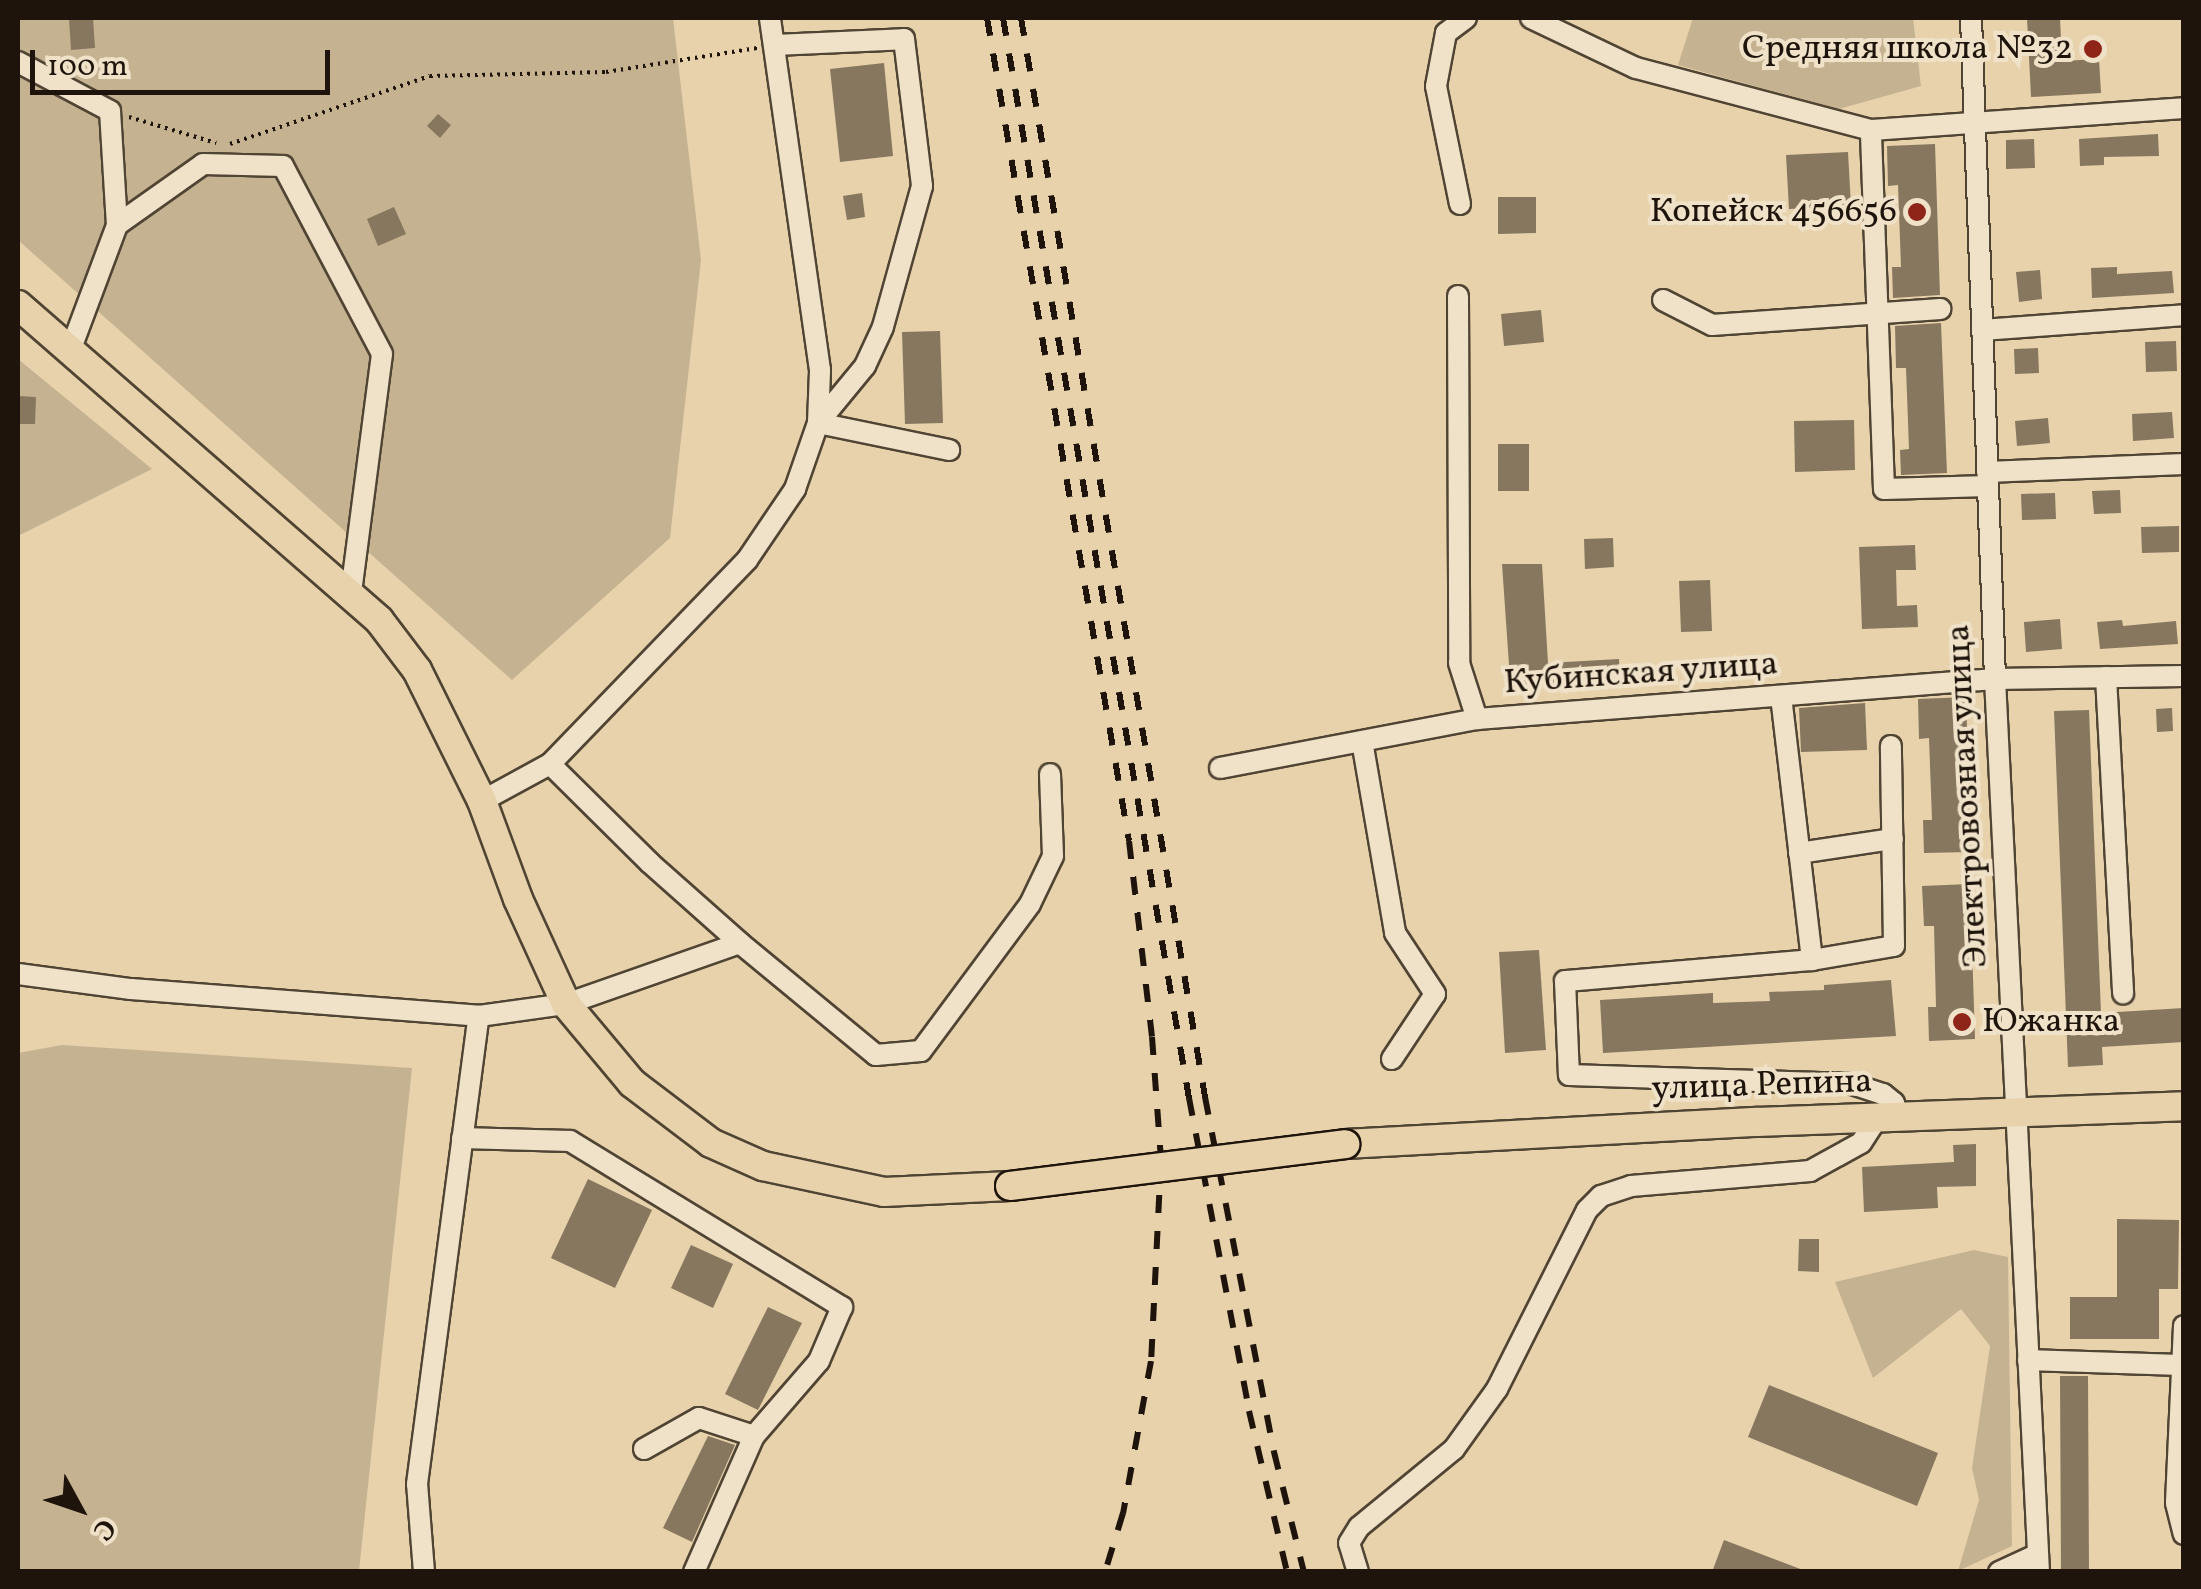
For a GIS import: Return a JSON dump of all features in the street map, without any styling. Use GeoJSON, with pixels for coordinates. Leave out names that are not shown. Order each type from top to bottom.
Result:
{"type":"FeatureCollection","features":[{"type":"Feature","properties":{"kind":"main road","name":"улица Репина"},"geometry":{"type":"LineString","coordinates":[[18,305],[379,620],[417,670],[482,801],[518,899],[566,1004],[597,1046],[667,1114],[711,1143],[763,1166],[884,1192],[1010,1186],[1345,1144],[2184,1106]]}},
{"type":"Feature","properties":{"kind":"street"},"geometry":{"type":"LineString","coordinates":[[482,801],[550,764],[747,560],[795,489],[818,423],[820,370],[770,18]]}},
{"type":"Feature","properties":{"kind":"street"},"geometry":{"type":"LineString","coordinates":[[1460,204],[1436,86],[1446,33],[1466,18]]}},
{"type":"Feature","properties":{"kind":"street"},"geometry":{"type":"LineString","coordinates":[[1531,18],[1636,68],[1871,130],[2184,108]]}},
{"type":"Feature","properties":{"kind":"street","name":"Электровозная улица"},"geometry":{"type":"LineString","coordinates":[[1971,18],[1995,679],[2039,1563]]}},
{"type":"Feature","properties":{"kind":"street"},"geometry":{"type":"LineString","coordinates":[[774,46],[904,39],[922,186],[884,327],[865,366],[818,423]]}},
{"type":"Feature","properties":{"kind":"street"},"geometry":{"type":"LineString","coordinates":[[18,62],[110,111],[117,225],[70,351]]}},
{"type":"Feature","properties":{"kind":"street"},"geometry":{"type":"LineString","coordinates":[[1871,130],[1884,489],[2184,464]]}},
{"type":"Feature","properties":{"kind":"street"},"geometry":{"type":"LineString","coordinates":[[117,225],[203,164],[283,166],[382,354],[351,594]]}},
{"type":"Feature","properties":{"kind":"street","name":"Кубинская улица"},"geometry":{"type":"LineString","coordinates":[[1458,296],[1459,664],[1477,719],[1995,679],[2184,676]]}},
{"type":"Feature","properties":{"kind":"street"},"geometry":{"type":"LineString","coordinates":[[1663,300],[1712,325],[1940,309]]}},
{"type":"Feature","properties":{"kind":"street"},"geometry":{"type":"LineString","coordinates":[[1982,330],[2184,315]]}},
{"type":"Feature","properties":{"kind":"street"},"geometry":{"type":"LineString","coordinates":[[818,423],[949,450]]}},
{"type":"Feature","properties":{"kind":"street"},"geometry":{"type":"LineString","coordinates":[[2106,677],[2123,994]]}},
{"type":"Feature","properties":{"kind":"street"},"geometry":{"type":"LineString","coordinates":[[1781,696],[1812,960]]}},
{"type":"Feature","properties":{"kind":"street"},"geometry":{"type":"LineString","coordinates":[[1220,768],[1477,719]]}},
{"type":"Feature","properties":{"kind":"street"},"geometry":{"type":"LineString","coordinates":[[1362,741],[1396,932],[1435,994],[1392,1058]]}},
{"type":"Feature","properties":{"kind":"street"},"geometry":{"type":"LineString","coordinates":[[1358,1572],[1349,1542],[1359,1527],[1454,1449],[1497,1388],[1586,1210],[1601,1196],[1630,1186],[1810,1171],[1861,1143],[1888,1118],[1894,1103],[1883,1094],[1852,1084],[1569,1075],[1565,981],[1812,960],[1894,946],[1892,746]]}},
{"type":"Feature","properties":{"kind":"street"},"geometry":{"type":"LineString","coordinates":[[550,764],[650,864],[876,1056],[921,1052],[1030,904],[1054,856],[1050,774]]}},
{"type":"Feature","properties":{"kind":"street"},"geometry":{"type":"LineString","coordinates":[[1799,853],[1893,840]]}},
{"type":"Feature","properties":{"kind":"street"},"geometry":{"type":"LineString","coordinates":[[18,974],[131,989],[479,1016],[566,1004],[740,943]]}},
{"type":"Feature","properties":{"kind":"street"},"geometry":{"type":"LineString","coordinates":[[424,1572],[418,1484],[479,1016]]}},
{"type":"Feature","properties":{"kind":"street"},"geometry":{"type":"LineString","coordinates":[[462,1138],[570,1142],[842,1307],[819,1360],[754,1436],[694,1572]]}},
{"type":"Feature","properties":{"kind":"street"},"geometry":{"type":"LineString","coordinates":[[2184,1326],[2179,1365],[2176,1503],[2184,1534]]}},
{"type":"Feature","properties":{"kind":"street"},"geometry":{"type":"LineString","coordinates":[[2028,1360],[2179,1365]]}},
{"type":"Feature","properties":{"kind":"street"},"geometry":{"type":"LineString","coordinates":[[644,1449],[699,1418],[754,1436]]}},
{"type":"Feature","properties":{"kind":"street"},"geometry":{"type":"LineString","coordinates":[[1999,1572],[2039,1563]]}},
{"type":"Feature","properties":{"kind":"path"},"geometry":{"type":"LineString","coordinates":[[110,111],[225,146],[430,76],[606,72],[774,46]]}},
{"type":"Feature","properties":{"kind":"shaded area"},"geometry":{"type":"Polygon","coordinates":[[[18,18],[673,18],[701,260],[670,538],[512,680],[18,240],[18,18]]]}},
{"type":"Feature","properties":{"kind":"shaded area"},"geometry":{"type":"Polygon","coordinates":[[[1693,18],[1913,18],[1921,86],[1839,109],[1678,65],[1693,18]]]}},
{"type":"Feature","properties":{"kind":"shaded area"},"geometry":{"type":"Polygon","coordinates":[[[18,359],[152,469],[18,536],[18,359]]]}},
{"type":"Feature","properties":{"kind":"shaded area"},"geometry":{"type":"Polygon","coordinates":[[[62,1045],[412,1068],[359,1571],[18,1571],[18,1053],[62,1045]]]}},
{"type":"Feature","properties":{"kind":"shaded area"},"geometry":{"type":"Polygon","coordinates":[[[1974,1250],[2008,1257],[2012,1546],[1958,1571],[1979,1500],[1972,1468],[1990,1346],[1961,1309],[1873,1378],[1835,1282],[1974,1250]]]}},
{"type":"Feature","properties":{"kind":"building"},"geometry":{"type":"Polygon","coordinates":[[[69,18],[93,18],[95,48],[71,50],[69,18]]]}},
{"type":"Feature","properties":{"kind":"building"},"geometry":{"type":"Polygon","coordinates":[[[2027,18],[2060,18],[2062,61],[2099,59],[2101,93],[2031,97],[2027,18]]]}},
{"type":"Feature","properties":{"kind":"building"},"geometry":{"type":"Polygon","coordinates":[[[884,63],[893,156],[840,162],[830,69],[884,63]]]}},
{"type":"Feature","properties":{"kind":"building"},"geometry":{"type":"Polygon","coordinates":[[[438,114],[451,125],[440,138],[427,126],[438,114]]]}},
{"type":"Feature","properties":{"kind":"building"},"geometry":{"type":"Polygon","coordinates":[[[2158,134],[2159,156],[2104,157],[2104,165],[2080,166],[2079,139],[2158,134]]]}},
{"type":"Feature","properties":{"kind":"building"},"geometry":{"type":"Polygon","coordinates":[[[2034,139],[2035,168],[2006,169],[2006,140],[2034,139]]]}},
{"type":"Feature","properties":{"kind":"building"},"geometry":{"type":"Polygon","coordinates":[[[1935,144],[1940,295],[1893,298],[1892,267],[1901,267],[1898,185],[1888,186],[1887,146],[1935,144]]]}},
{"type":"Feature","properties":{"kind":"building"},"geometry":{"type":"Polygon","coordinates":[[[1848,152],[1851,206],[1789,209],[1786,155],[1848,152]]]}},
{"type":"Feature","properties":{"kind":"building"},"geometry":{"type":"Polygon","coordinates":[[[862,193],[865,217],[847,220],[843,196],[862,193]]]}},
{"type":"Feature","properties":{"kind":"building"},"geometry":{"type":"Polygon","coordinates":[[[1498,197],[1536,197],[1536,233],[1498,234],[1498,197]]]}},
{"type":"Feature","properties":{"kind":"building"},"geometry":{"type":"Polygon","coordinates":[[[394,207],[406,234],[378,246],[367,219],[394,207]]]}},
{"type":"Feature","properties":{"kind":"building"},"geometry":{"type":"Polygon","coordinates":[[[2117,267],[2117,274],[2172,271],[2174,293],[2092,298],[2091,268],[2117,267]]]}},
{"type":"Feature","properties":{"kind":"building"},"geometry":{"type":"Polygon","coordinates":[[[2040,270],[2042,299],[2019,302],[2016,272],[2040,270]]]}},
{"type":"Feature","properties":{"kind":"building"},"geometry":{"type":"Polygon","coordinates":[[[1541,310],[1544,342],[1504,346],[1501,314],[1541,310]]]}},
{"type":"Feature","properties":{"kind":"building"},"geometry":{"type":"Polygon","coordinates":[[[1941,323],[1947,473],[1901,475],[1900,450],[1909,449],[1906,368],[1896,368],[1895,326],[1941,323]]]}},
{"type":"Feature","properties":{"kind":"building"},"geometry":{"type":"Polygon","coordinates":[[[940,331],[943,423],[905,424],[902,332],[940,331]]]}},
{"type":"Feature","properties":{"kind":"building"},"geometry":{"type":"Polygon","coordinates":[[[2176,341],[2177,371],[2146,372],[2145,342],[2176,341]]]}},
{"type":"Feature","properties":{"kind":"building"},"geometry":{"type":"Polygon","coordinates":[[[2038,348],[2039,373],[2015,374],[2014,349],[2038,348]]]}},
{"type":"Feature","properties":{"kind":"building"},"geometry":{"type":"Polygon","coordinates":[[[18,396],[36,397],[35,424],[18,424],[18,396]]]}},
{"type":"Feature","properties":{"kind":"building"},"geometry":{"type":"Polygon","coordinates":[[[2172,412],[2174,438],[2133,441],[2132,414],[2172,412]]]}},
{"type":"Feature","properties":{"kind":"building"},"geometry":{"type":"Polygon","coordinates":[[[2048,418],[2050,443],[2017,446],[2015,421],[2048,418]]]}},
{"type":"Feature","properties":{"kind":"building"},"geometry":{"type":"Polygon","coordinates":[[[1854,420],[1855,470],[1795,472],[1794,421],[1854,420]]]}},
{"type":"Feature","properties":{"kind":"building"},"geometry":{"type":"Polygon","coordinates":[[[1498,444],[1529,444],[1529,491],[1498,491],[1498,444]]]}},
{"type":"Feature","properties":{"kind":"building"},"geometry":{"type":"Polygon","coordinates":[[[2120,490],[2121,513],[2094,514],[2092,491],[2120,490]]]}},
{"type":"Feature","properties":{"kind":"building"},"geometry":{"type":"Polygon","coordinates":[[[2055,493],[2056,519],[2022,520],[2021,494],[2055,493]]]}},
{"type":"Feature","properties":{"kind":"building"},"geometry":{"type":"Polygon","coordinates":[[[2179,526],[2179,552],[2142,553],[2141,527],[2179,526]]]}},
{"type":"Feature","properties":{"kind":"building"},"geometry":{"type":"Polygon","coordinates":[[[1613,538],[1614,567],[1585,569],[1584,539],[1613,538]]]}},
{"type":"Feature","properties":{"kind":"building"},"geometry":{"type":"Polygon","coordinates":[[[1915,545],[1916,570],[1896,570],[1897,606],[1917,605],[1918,627],[1862,629],[1859,547],[1915,545]]]}},
{"type":"Feature","properties":{"kind":"building"},"geometry":{"type":"Polygon","coordinates":[[[1502,564],[1542,564],[1548,663],[1619,659],[1620,680],[1506,686],[1505,666],[1509,665],[1502,564]]]}},
{"type":"Feature","properties":{"kind":"building"},"geometry":{"type":"Polygon","coordinates":[[[1710,580],[1712,631],[1681,632],[1679,581],[1710,580]]]}},
{"type":"Feature","properties":{"kind":"building"},"geometry":{"type":"Polygon","coordinates":[[[2060,619],[2062,649],[2026,652],[2024,622],[2060,619]]]}},
{"type":"Feature","properties":{"kind":"building"},"geometry":{"type":"Polygon","coordinates":[[[2122,620],[2123,626],[2176,621],[2178,644],[2100,649],[2097,622],[2122,620]]]}},
{"type":"Feature","properties":{"kind":"building"},"geometry":{"type":"Polygon","coordinates":[[[1966,697],[1971,852],[1924,853],[1923,820],[1932,820],[1929,738],[1919,739],[1918,699],[1966,697]]]}},
{"type":"Feature","properties":{"kind":"building"},"geometry":{"type":"Polygon","coordinates":[[[1865,703],[1867,750],[1801,752],[1799,708],[1865,703]]]}},
{"type":"Feature","properties":{"kind":"building"},"geometry":{"type":"Polygon","coordinates":[[[2172,708],[2173,731],[2157,732],[2156,709],[2172,708]]]}},
{"type":"Feature","properties":{"kind":"building"},"geometry":{"type":"Polygon","coordinates":[[[2089,710],[2101,1013],[2184,1008],[2184,1042],[2102,1047],[2103,1065],[2068,1067],[2054,711],[2089,710]]]}},
{"type":"Feature","properties":{"kind":"building"},"geometry":{"type":"Polygon","coordinates":[[[1970,884],[1975,1039],[1929,1041],[1928,1007],[1936,1007],[1934,926],[1924,926],[1922,886],[1970,884]]]}},
{"type":"Feature","properties":{"kind":"building"},"geometry":{"type":"Polygon","coordinates":[[[1539,950],[1546,1050],[1505,1053],[1499,952],[1539,950]]]}},
{"type":"Feature","properties":{"kind":"building"},"geometry":{"type":"Polygon","coordinates":[[[1891,980],[1896,1036],[1603,1053],[1600,1000],[1713,993],[1713,1003],[1770,1001],[1769,992],[1824,990],[1824,985],[1891,980]]]}},
{"type":"Feature","properties":{"kind":"building"},"geometry":{"type":"Polygon","coordinates":[[[1976,1144],[1976,1186],[1937,1187],[1938,1208],[1864,1212],[1862,1167],[1954,1162],[1953,1145],[1976,1144]]]}},
{"type":"Feature","properties":{"kind":"building"},"geometry":{"type":"Polygon","coordinates":[[[588,1179],[652,1210],[615,1288],[551,1258],[588,1179]]]}},
{"type":"Feature","properties":{"kind":"building"},"geometry":{"type":"Polygon","coordinates":[[[2117,1219],[2179,1220],[2178,1289],[2159,1289],[2159,1339],[2070,1339],[2070,1297],[2117,1297],[2117,1219]]]}},
{"type":"Feature","properties":{"kind":"building"},"geometry":{"type":"Polygon","coordinates":[[[1799,1239],[1819,1239],[1819,1272],[1798,1271],[1799,1239]]]}},
{"type":"Feature","properties":{"kind":"building"},"geometry":{"type":"Polygon","coordinates":[[[691,1245],[733,1264],[713,1308],[671,1288],[691,1245]]]}},
{"type":"Feature","properties":{"kind":"building"},"geometry":{"type":"Polygon","coordinates":[[[768,1307],[802,1323],[758,1410],[725,1394],[768,1307]]]}},
{"type":"Feature","properties":{"kind":"building"},"geometry":{"type":"Polygon","coordinates":[[[2060,1376],[2088,1376],[2089,1572],[2061,1572],[2060,1376]]]}},
{"type":"Feature","properties":{"kind":"building"},"geometry":{"type":"Polygon","coordinates":[[[1769,1385],[1938,1453],[1917,1506],[1748,1437],[1769,1385]]]}},
{"type":"Feature","properties":{"kind":"building"},"geometry":{"type":"Polygon","coordinates":[[[708,1436],[735,1445],[692,1542],[663,1528],[708,1436]]]}},
{"type":"Feature","properties":{"kind":"building"},"geometry":{"type":"Polygon","coordinates":[[[1724,1540],[1803,1570],[1803,1572],[1712,1572],[1724,1540]]]}},
{"type":"Feature","properties":{"kind":"railway"},"geometry":{"type":"LineString","coordinates":[[987,18],[1129,841],[1152,1037],[1161,1159],[1151,1361],[1123,1513],[1105,1572]]}},
{"type":"Feature","properties":{"kind":"railway"},"geometry":{"type":"LineString","coordinates":[[1003,18],[1189,1098],[1249,1411],[1287,1572]]}},
{"type":"Feature","properties":{"kind":"railway"},"geometry":{"type":"LineString","coordinates":[[1021,18],[1205,1097],[1274,1452],[1304,1572]]}},
{"type":"Feature","properties":{"kind":"place","name":"Средняя школа №32"},"geometry":{"type":"Point","coordinates":[2093,49]}},
{"type":"Feature","properties":{"kind":"place","name":"Копейск 456656"},"geometry":{"type":"Point","coordinates":[1917,212]}},
{"type":"Feature","properties":{"kind":"place","name":"Южанка"},"geometry":{"type":"Point","coordinates":[1962,1022]}}]}
